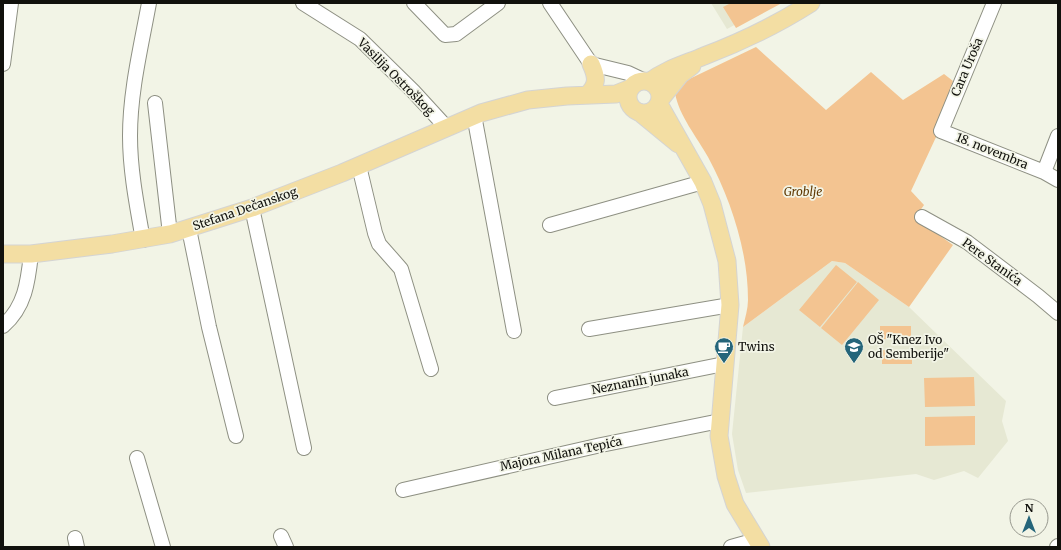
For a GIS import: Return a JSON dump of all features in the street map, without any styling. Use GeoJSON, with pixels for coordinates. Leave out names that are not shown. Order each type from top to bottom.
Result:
{"type":"FeatureCollection","features":[{"type":"Feature","properties":{"kind":"main road"},"geometry":{"type":"LineString","coordinates":[[567,96],[616,94],[640,84],[660,73],[705,56],[792,15],[811,3]]}},
{"type":"Feature","properties":{"kind":"main road"},"geometry":{"type":"LineString","coordinates":[[567,96],[636,110],[652,111],[680,75],[705,56]]}},
{"type":"Feature","properties":{"kind":"main road"},"geometry":{"type":"LineString","coordinates":[[587,95],[593,89],[596,79],[591,64]]}},
{"type":"Feature","properties":{"kind":"main road"},"geometry":{"type":"LineString","coordinates":[[640,84],[658,89],[660,102],[703,182],[712,204],[726,261],[730,305],[719,436],[726,476],[739,513],[758,544]]}},
{"type":"Feature","properties":{"kind":"main road"},"geometry":{"type":"LineString","coordinates":[[640,84],[629,101],[636,110],[686,151]]}},
{"type":"Feature","properties":{"kind":"main road","name":"Stefana Dečanskog"},"geometry":{"type":"LineString","coordinates":[[3,254],[31,254],[143,240],[170,234],[252,208],[359,166],[474,115],[528,100],[567,96]]}},
{"type":"Feature","properties":{"kind":"street"},"geometry":{"type":"LineString","coordinates":[[3,64],[9,3]]}},
{"type":"Feature","properties":{"kind":"street"},"geometry":{"type":"LineString","coordinates":[[143,240],[136,199],[130,136],[136,68],[149,3]]}},
{"type":"Feature","properties":{"kind":"street","name":"Vasilija Ostroškog"},"geometry":{"type":"LineString","coordinates":[[303,3],[360,39],[412,91],[446,128]]}},
{"type":"Feature","properties":{"kind":"street"},"geometry":{"type":"LineString","coordinates":[[414,3],[446,35],[456,34],[498,3]]}},
{"type":"Feature","properties":{"kind":"street"},"geometry":{"type":"LineString","coordinates":[[550,3],[591,64],[610,70],[628,73],[640,84]]}},
{"type":"Feature","properties":{"kind":"street","name":"Cara Uroša"},"geometry":{"type":"LineString","coordinates":[[941,131],[994,3]]}},
{"type":"Feature","properties":{"kind":"street"},"geometry":{"type":"LineString","coordinates":[[155,102],[170,234]]}},
{"type":"Feature","properties":{"kind":"street"},"geometry":{"type":"LineString","coordinates":[[474,115],[514,331]]}},
{"type":"Feature","properties":{"kind":"street","name":"18. novembra"},"geometry":{"type":"LineString","coordinates":[[941,131],[1044,172],[1058,180]]}},
{"type":"Feature","properties":{"kind":"street","name":"18. novembra"},"geometry":{"type":"LineString","coordinates":[[1044,172],[1058,136]]}},
{"type":"Feature","properties":{"kind":"street"},"geometry":{"type":"LineString","coordinates":[[359,166],[374,234],[379,244],[401,269],[431,369]]}},
{"type":"Feature","properties":{"kind":"street"},"geometry":{"type":"LineString","coordinates":[[550,225],[703,182]]}},
{"type":"Feature","properties":{"kind":"street"},"geometry":{"type":"LineString","coordinates":[[252,208],[304,448]]}},
{"type":"Feature","properties":{"kind":"street","name":"Pere Stanića"},"geometry":{"type":"LineString","coordinates":[[922,217],[967,242],[1057,311]]}},
{"type":"Feature","properties":{"kind":"street"},"geometry":{"type":"LineString","coordinates":[[189,228],[209,327],[236,436]]}},
{"type":"Feature","properties":{"kind":"street"},"geometry":{"type":"LineString","coordinates":[[3,326],[16,312],[26,292],[31,254]]}},
{"type":"Feature","properties":{"kind":"street"},"geometry":{"type":"LineString","coordinates":[[589,329],[730,305]]}},
{"type":"Feature","properties":{"kind":"street","name":"Neznanih junaka"},"geometry":{"type":"LineString","coordinates":[[555,398],[724,364]]}},
{"type":"Feature","properties":{"kind":"street","name":"Majora Milana Tepića"},"geometry":{"type":"LineString","coordinates":[[403,490],[586,448],[720,421]]}},
{"type":"Feature","properties":{"kind":"street"},"geometry":{"type":"LineString","coordinates":[[137,458],[163,547]]}},
{"type":"Feature","properties":{"kind":"street"},"geometry":{"type":"LineString","coordinates":[[731,547],[758,544]]}},
{"type":"Feature","properties":{"kind":"shaded area"},"geometry":{"type":"Polygon","coordinates":[[[711,3],[776,3],[727,29],[711,3]]]}},
{"type":"Feature","properties":{"kind":"shaded area","name":"OŠ \"Knez Ivo od Semberije\""},"geometry":{"type":"Polygon","coordinates":[[[832,261],[845,263],[909,307],[1006,401],[1002,421],[1008,441],[978,478],[964,471],[934,480],[916,474],[746,493],[738,470],[732,434],[743,327],[832,261]]]}},
{"type":"Feature","properties":{"kind":"green space"},"geometry":{"type":"Polygon","coordinates":[[[731,3],[782,3],[736,28],[723,7],[731,3]]]}},
{"type":"Feature","properties":{"kind":"green space","name":"Groblje"},"geometry":{"type":"Polygon","coordinates":[[[756,47],[826,110],[871,72],[903,100],[944,74],[953,81],[937,135],[911,191],[924,205],[915,218],[953,245],[909,307],[845,263],[832,261],[743,327],[748,303],[747,282],[745,263],[737,226],[716,173],[684,118],[675,93],[683,82],[756,47]]]}},
{"type":"Feature","properties":{"kind":"green space"},"geometry":{"type":"Polygon","coordinates":[[[836,265],[857,282],[820,327],[799,310],[836,265]]]}},
{"type":"Feature","properties":{"kind":"green space"},"geometry":{"type":"Polygon","coordinates":[[[858,282],[879,300],[842,345],[821,328],[858,282]]]}},
{"type":"Feature","properties":{"kind":"green space"},"geometry":{"type":"Polygon","coordinates":[[[880,326],[911,326],[911,339],[880,339],[880,326]]]}},
{"type":"Feature","properties":{"kind":"green space"},"geometry":{"type":"Polygon","coordinates":[[[882,350],[912,350],[912,364],[882,364],[882,350]]]}},
{"type":"Feature","properties":{"kind":"green space"},"geometry":{"type":"Polygon","coordinates":[[[974,377],[975,406],[925,407],[924,378],[974,377]]]}},
{"type":"Feature","properties":{"kind":"green space"},"geometry":{"type":"Polygon","coordinates":[[[975,416],[975,445],[925,446],[925,417],[975,416]]]}},
{"type":"Feature","properties":{"kind":"place","name":"Twins"},"geometry":{"type":"Point","coordinates":[724,364]}},
{"type":"Feature","properties":{"kind":"place","name":"OŠ \"Knez Ivo od Semberije\""},"geometry":{"type":"Point","coordinates":[854,364]}}]}
